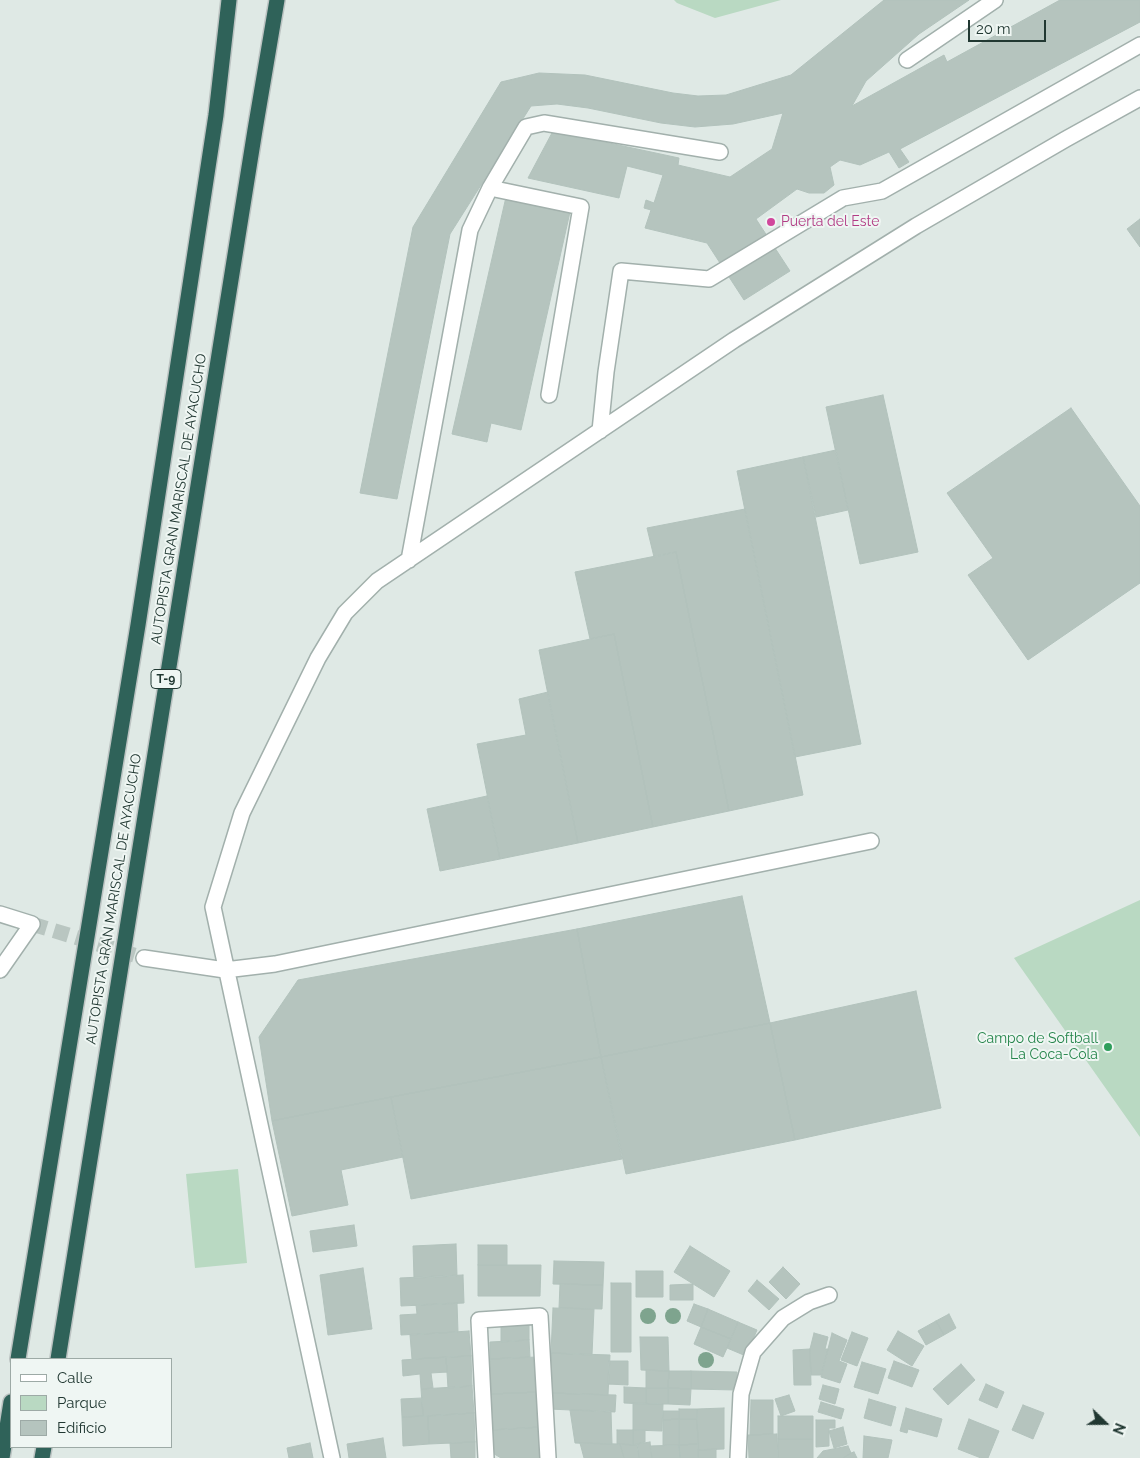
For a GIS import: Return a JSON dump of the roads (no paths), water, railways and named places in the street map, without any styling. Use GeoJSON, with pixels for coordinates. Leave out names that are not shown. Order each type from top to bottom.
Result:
{"type":"FeatureCollection","features":[{"type":"Feature","properties":{"kind":"highway","name":"AUTOPISTA GRAN MARISCAL DE AYACUCHO"},"geometry":{"type":"LineString","coordinates":[[18,1358],[138,625],[216,115],[229,0]]}},
{"type":"Feature","properties":{"kind":"highway","name":"AUTOPISTA GRAN MARISCAL DE AYACUCHO"},"geometry":{"type":"LineString","coordinates":[[58,1358],[277,0]]}},
{"type":"Feature","properties":{"kind":"highway"},"geometry":{"type":"LineString","coordinates":[[2,1458],[10,1408]]}},
{"type":"Feature","properties":{"kind":"street"},"geometry":{"type":"LineString","coordinates":[[907,60],[995,0]]}},
{"type":"Feature","properties":{"kind":"street"},"geometry":{"type":"LineString","coordinates":[[600,431],[606,372],[621,271],[709,278],[843,198],[882,191],[1140,45]]}},
{"type":"Feature","properties":{"kind":"street"},"geometry":{"type":"LineString","coordinates":[[332,1458],[225,970],[213,907],[242,813],[318,658],[345,613],[377,581],[734,340],[916,226],[1140,98]]}},
{"type":"Feature","properties":{"kind":"street"},"geometry":{"type":"LineString","coordinates":[[410,560],[470,230],[490,188],[526,127],[544,123],[720,152]]}},
{"type":"Feature","properties":{"kind":"street"},"geometry":{"type":"LineString","coordinates":[[490,188],[581,207],[549,395]]}},
{"type":"Feature","properties":{"kind":"street"},"geometry":{"type":"LineString","coordinates":[[144,958],[225,970],[275,964],[871,841]]}},
{"type":"Feature","properties":{"kind":"street"},"geometry":{"type":"LineString","coordinates":[[0,914],[32,924],[0,970]]}},
{"type":"Feature","properties":{"kind":"street"},"geometry":{"type":"LineString","coordinates":[[738,1458],[741,1394],[752,1352],[784,1318],[809,1302],[829,1295]]}},
{"type":"Feature","properties":{"kind":"street"},"geometry":{"type":"LineString","coordinates":[[486,1458],[479,1320],[540,1316],[548,1458]]}},
{"type":"Feature","properties":{"kind":"tunnel"},"geometry":{"type":"LineString","coordinates":[[32,924],[144,958]]}},
{"type":"Feature","properties":{"kind":"place","name":"Puerta del Este"},"geometry":{"type":"Point","coordinates":[771,222]}},
{"type":"Feature","properties":{"kind":"place","name":"Campo de Softball La Coca-Cola"},"geometry":{"type":"Point","coordinates":[1108,1047]}}]}
